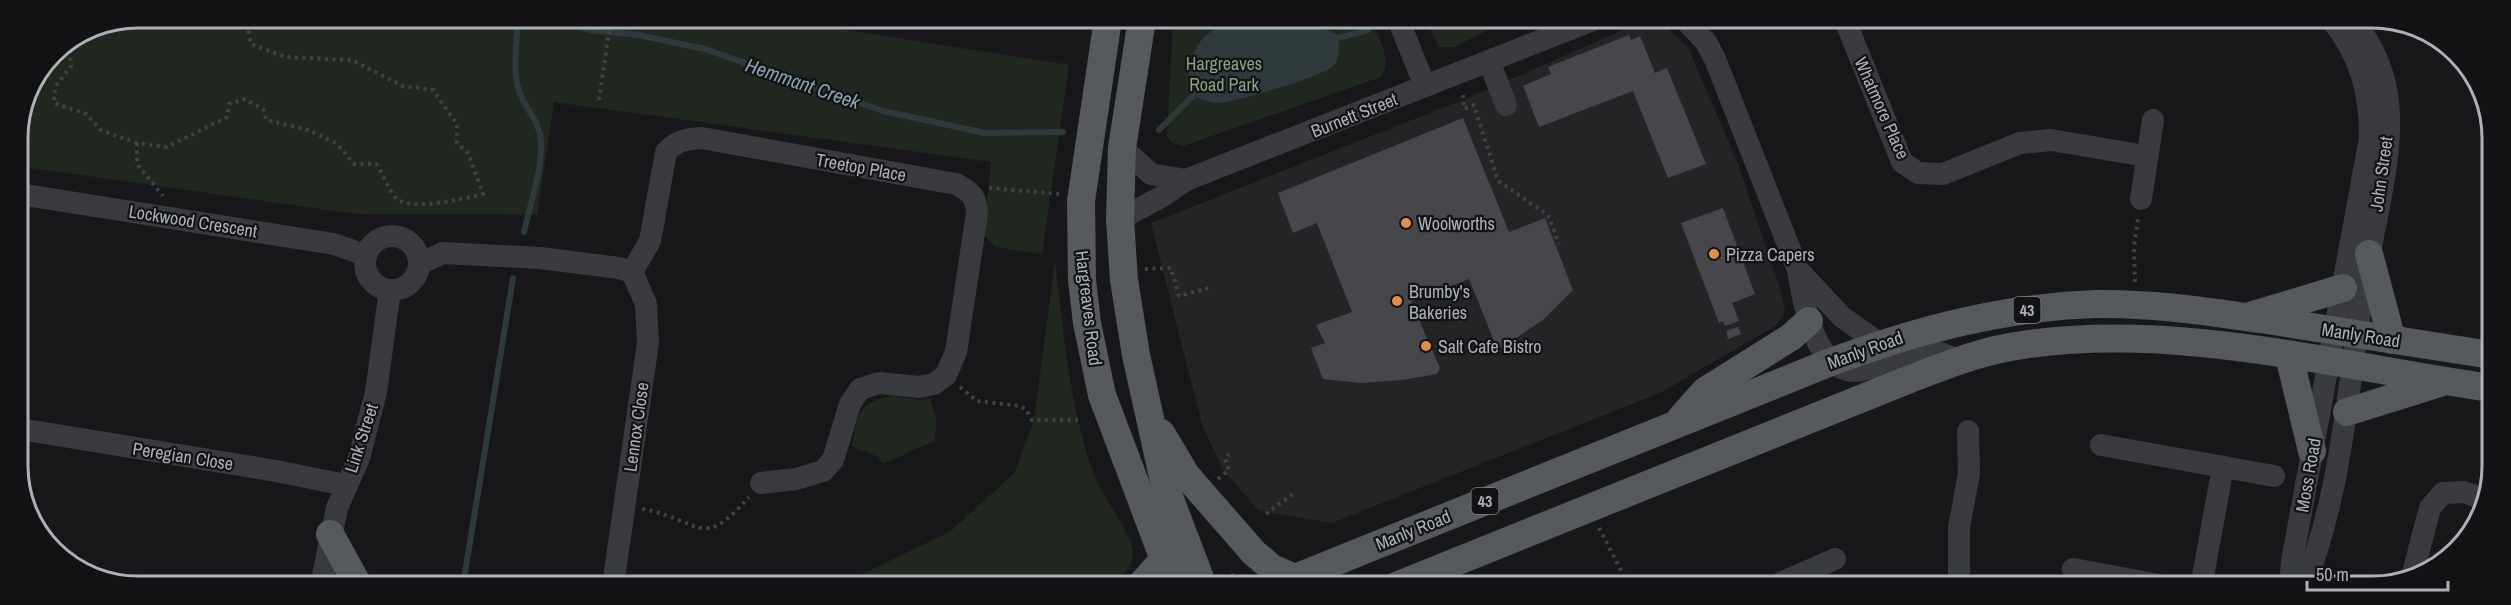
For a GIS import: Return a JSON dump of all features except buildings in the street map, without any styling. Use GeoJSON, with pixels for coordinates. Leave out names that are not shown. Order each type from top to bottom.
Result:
{"type":"FeatureCollection","features":[{"type":"Feature","properties":{"kind":"main road","name":"Hargreaves Road"},"geometry":{"type":"LineString","coordinates":[[1107,29],[1081,201],[1082,280],[1087,323],[1102,395],[1170,576]]}},
{"type":"Feature","properties":{"kind":"main road"},"geometry":{"type":"LineString","coordinates":[[1141,29],[1122,148],[1120,219],[1124,280],[1148,411],[1165,486],[1209,576]]}},
{"type":"Feature","properties":{"kind":"main road"},"geometry":{"type":"LineString","coordinates":[[2369,254],[2392,340]]}},
{"type":"Feature","properties":{"kind":"main road"},"geometry":{"type":"LineString","coordinates":[[2246,317],[2343,288]]}},
{"type":"Feature","properties":{"kind":"main road","name":"Manly Road"},"geometry":{"type":"LineString","coordinates":[[1300,576],[1831,362],[1880,344],[1960,321],[2004,313],[2094,304],[2179,307],[2482,354]]}},
{"type":"Feature","properties":{"kind":"main road"},"geometry":{"type":"LineString","coordinates":[[1675,424],[1705,391],[1791,337],[1809,321]]}},
{"type":"Feature","properties":{"kind":"main road","name":"Manly Road"},"geometry":{"type":"LineString","coordinates":[[1421,576],[1960,361],[2021,345],[2082,338],[2128,336],[2169,338],[2482,387]]}},
{"type":"Feature","properties":{"kind":"main road"},"geometry":{"type":"LineString","coordinates":[[2289,356],[2312,451]]}},
{"type":"Feature","properties":{"kind":"main road"},"geometry":{"type":"LineString","coordinates":[[2347,412],[2445,382]]}},
{"type":"Feature","properties":{"kind":"main road"},"geometry":{"type":"LineString","coordinates":[[1148,411],[1186,475],[1254,554],[1279,576]]}},
{"type":"Feature","properties":{"kind":"main road"},"geometry":{"type":"LineString","coordinates":[[330,534],[353,576]]}},
{"type":"Feature","properties":{"kind":"main road"},"geometry":{"type":"LineString","coordinates":[[1149,576],[1164,560]]}},
{"type":"Feature","properties":{"kind":"street"},"geometry":{"type":"LineString","coordinates":[[1402,28],[1425,86]]}},
{"type":"Feature","properties":{"kind":"street","name":"Burnett Street"},"geometry":{"type":"LineString","coordinates":[[1120,219],[1163,196],[1186,180],[1572,28]]}},
{"type":"Feature","properties":{"kind":"street"},"geometry":{"type":"LineString","coordinates":[[1701,28],[1715,59],[1798,270],[1802,300],[1823,352],[1831,362],[1850,371],[1862,370],[1930,350],[1960,361]]}},
{"type":"Feature","properties":{"kind":"street","name":"Whatmore Place"},"geometry":{"type":"LineString","coordinates":[[1848,28],[1902,162],[1918,172],[1943,174],[2020,143],[2050,140],[2146,156]]}},
{"type":"Feature","properties":{"kind":"street","name":"John Street"},"geometry":{"type":"LineString","coordinates":[[2339,28],[2359,63],[2370,111],[2370,138],[2343,288],[2346,332]]}},
{"type":"Feature","properties":{"kind":"street","name":"John Street"},"geometry":{"type":"LineString","coordinates":[[2346,332],[2369,254],[2387,146],[2387,95],[2376,53],[2359,28]]}},
{"type":"Feature","properties":{"kind":"street"},"geometry":{"type":"LineString","coordinates":[[1489,61],[1506,105]]}},
{"type":"Feature","properties":{"kind":"street"},"geometry":{"type":"LineString","coordinates":[[2141,200],[2153,120]]}},
{"type":"Feature","properties":{"kind":"street","name":"Treetop Place"},"geometry":{"type":"LineString","coordinates":[[632,272],[650,241],[666,152],[674,144],[684,140],[702,138],[956,184],[971,192]]}},
{"type":"Feature","properties":{"kind":"street"},"geometry":{"type":"LineString","coordinates":[[1122,148],[1151,174],[1186,180]]}},
{"type":"Feature","properties":{"kind":"street"},"geometry":{"type":"LineString","coordinates":[[761,483],[796,479],[823,471],[833,460],[850,404],[860,390],[879,383],[919,387],[934,384],[946,375],[956,352],[977,213],[976,202],[971,192]]}},
{"type":"Feature","properties":{"kind":"street","name":"Lockwood Crescent"},"geometry":{"type":"LineString","coordinates":[[29,196],[334,244],[366,255]]}},
{"type":"Feature","properties":{"kind":"street"},"geometry":{"type":"LineString","coordinates":[[397,236],[414,246],[419,264],[412,281],[402,288],[390,290],[369,279],[365,267],[366,255],[377,240],[397,236]]}},
{"type":"Feature","properties":{"kind":"street"},"geometry":{"type":"LineString","coordinates":[[419,264],[443,253],[563,260],[632,272]]}},
{"type":"Feature","properties":{"kind":"street"},"geometry":{"type":"LineString","coordinates":[[1798,270],[1842,317],[1880,344]]}},
{"type":"Feature","properties":{"kind":"street","name":"Lennox Close"},"geometry":{"type":"LineString","coordinates":[[614,576],[648,343],[646,304],[632,272]]}},
{"type":"Feature","properties":{"kind":"street","name":"Link Street"},"geometry":{"type":"LineString","coordinates":[[323,576],[330,534],[345,485],[358,458],[376,392],[390,290]]}},
{"type":"Feature","properties":{"kind":"street"},"geometry":{"type":"LineString","coordinates":[[2341,365],[2346,332]]}},
{"type":"Feature","properties":{"kind":"street","name":"Moss Road"},"geometry":{"type":"LineString","coordinates":[[2308,576],[2324,530],[2347,412],[2341,365]]}},
{"type":"Feature","properties":{"kind":"street","name":"Moss Road"},"geometry":{"type":"LineString","coordinates":[[2291,576],[2312,451],[2341,365]]}},
{"type":"Feature","properties":{"kind":"street","name":"Peregian Close"},"geometry":{"type":"LineString","coordinates":[[28,430],[276,471],[345,485]]}},
{"type":"Feature","properties":{"kind":"street"},"geometry":{"type":"LineString","coordinates":[[1959,576],[1959,528],[1969,473],[1968,431]]}},
{"type":"Feature","properties":{"kind":"street"},"geometry":{"type":"LineString","coordinates":[[2101,445],[2274,476]]}},
{"type":"Feature","properties":{"kind":"street"},"geometry":{"type":"LineString","coordinates":[[2203,576],[2223,467]]}},
{"type":"Feature","properties":{"kind":"street"},"geometry":{"type":"LineString","coordinates":[[2414,568],[2430,508],[2443,493],[2464,492],[2478,497]]}},
{"type":"Feature","properties":{"kind":"street"},"geometry":{"type":"LineString","coordinates":[[1797,576],[1835,560]]}},
{"type":"Feature","properties":{"kind":"street"},"geometry":{"type":"LineString","coordinates":[[2073,569],[2113,576]]}},
{"type":"Feature","properties":{"kind":"path"},"geometry":{"type":"LineString","coordinates":[[70,53],[71,66],[55,87],[54,103],[86,114],[102,131],[137,143],[167,147],[227,117],[229,104],[244,99],[263,110],[266,120],[308,130],[336,143],[354,164],[376,164],[396,199],[409,204],[449,202],[483,194],[468,153],[457,143],[457,124],[433,90],[403,86],[352,60],[285,57],[250,44],[248,29]]}},
{"type":"Feature","properties":{"kind":"path"},"geometry":{"type":"LineString","coordinates":[[599,100],[610,29]]}},
{"type":"Feature","properties":{"kind":"path"},"geometry":{"type":"LineString","coordinates":[[1463,95],[1464,109],[1474,105],[1498,181],[1548,214],[1559,244]]}},
{"type":"Feature","properties":{"kind":"path"},"geometry":{"type":"LineString","coordinates":[[137,143],[137,164],[166,199],[164,217]]}},
{"type":"Feature","properties":{"kind":"path"},"geometry":{"type":"LineString","coordinates":[[971,192],[985,187],[1061,194]]}},
{"type":"Feature","properties":{"kind":"path"},"geometry":{"type":"LineString","coordinates":[[2135,285],[2134,248],[2141,200]]}},
{"type":"Feature","properties":{"kind":"path"},"geometry":{"type":"LineString","coordinates":[[1144,269],[1171,268],[1179,296],[1208,288]]}},
{"type":"Feature","properties":{"kind":"path"},"geometry":{"type":"LineString","coordinates":[[946,375],[977,401],[1020,406],[1026,409],[1032,420],[1080,420]]}},
{"type":"Feature","properties":{"kind":"path"},"geometry":{"type":"LineString","coordinates":[[1216,481],[1229,470],[1225,459],[1229,454]]}},
{"type":"Feature","properties":{"kind":"path"},"geometry":{"type":"LineString","coordinates":[[625,506],[666,513],[700,529],[712,530],[728,521],[761,483]]}},
{"type":"Feature","properties":{"kind":"path"},"geometry":{"type":"LineString","coordinates":[[1266,514],[1294,492]]}},
{"type":"Feature","properties":{"kind":"path"},"geometry":{"type":"LineString","coordinates":[[1589,508],[1624,576]]}},
{"type":"Feature","properties":{"kind":"shaded area"},"geometry":{"type":"Polygon","coordinates":[[[1324,28],[1338,35],[1339,52],[1336,63],[1326,71],[1259,94],[1214,103],[1188,91],[1193,55],[1197,46],[1216,29],[1324,28]]]}},
{"type":"Feature","properties":{"kind":"shaded area"},"geometry":{"type":"Polygon","coordinates":[[[1627,28],[1667,28],[1688,47],[1737,161],[1781,291],[1785,311],[1777,325],[1662,392],[1332,523],[1259,511],[1224,471],[1203,428],[1151,223],[1470,97],[1627,28]]]}},
{"type":"Feature","properties":{"kind":"green space","name":"Hargreaves Road Park"},"geometry":{"type":"Polygon","coordinates":[[[1375,28],[1385,56],[1381,77],[1183,146],[1172,143],[1167,137],[1173,29],[1375,28]]]}},
{"type":"Feature","properties":{"kind":"green space"},"geometry":{"type":"Polygon","coordinates":[[[1430,28],[1491,28],[1454,47],[1439,47],[1430,28]]]}},
{"type":"Feature","properties":{"kind":"green space"},"geometry":{"type":"Polygon","coordinates":[[[131,29],[839,29],[1069,65],[1042,254],[996,247],[984,236],[991,162],[554,102],[537,215],[357,214],[29,168],[29,124],[32,110],[51,71],[77,47],[103,34],[131,29]]]}},
{"type":"Feature","properties":{"kind":"green space"},"geometry":{"type":"Polygon","coordinates":[[[1055,261],[1065,343],[1079,424],[1095,477],[1128,536],[1133,554],[1128,569],[1120,576],[858,576],[951,531],[1015,472],[1034,420],[1055,261]]]}},
{"type":"Feature","properties":{"kind":"green space"},"geometry":{"type":"Polygon","coordinates":[[[892,396],[921,400],[930,398],[937,423],[934,441],[883,464],[876,456],[852,446],[858,418],[866,406],[892,396]]]}},
{"type":"Feature","properties":{"kind":"waterway"},"geometry":{"type":"LineString","coordinates":[[517,29],[516,78],[521,96],[539,129],[541,142],[538,176],[524,232]]}},
{"type":"Feature","properties":{"kind":"waterway","name":"Hemmant Creek"},"geometry":{"type":"LineString","coordinates":[[586,29],[638,35],[705,49],[883,111],[985,133],[1063,132]]}},
{"type":"Feature","properties":{"kind":"waterway","name":"Hemmant Creek"},"geometry":{"type":"LineString","coordinates":[[1331,40],[1368,30]]}},
{"type":"Feature","properties":{"kind":"waterway","name":"Hemmant Creek"},"geometry":{"type":"LineString","coordinates":[[1159,130],[1199,90]]}},
{"type":"Feature","properties":{"kind":"waterway"},"geometry":{"type":"LineString","coordinates":[[464,576],[513,278]]}},
{"type":"Feature","properties":{"kind":"place","name":"Woolworths"},"geometry":{"type":"Point","coordinates":[1406,223]}},
{"type":"Feature","properties":{"kind":"place","name":"Pizza Capers"},"geometry":{"type":"Point","coordinates":[1714,254]}},
{"type":"Feature","properties":{"kind":"place","name":"Brumby's Bakeries"},"geometry":{"type":"Point","coordinates":[1397,301]}},
{"type":"Feature","properties":{"kind":"place","name":"Salt Cafe Bistro"},"geometry":{"type":"Point","coordinates":[1426,346]}}]}
